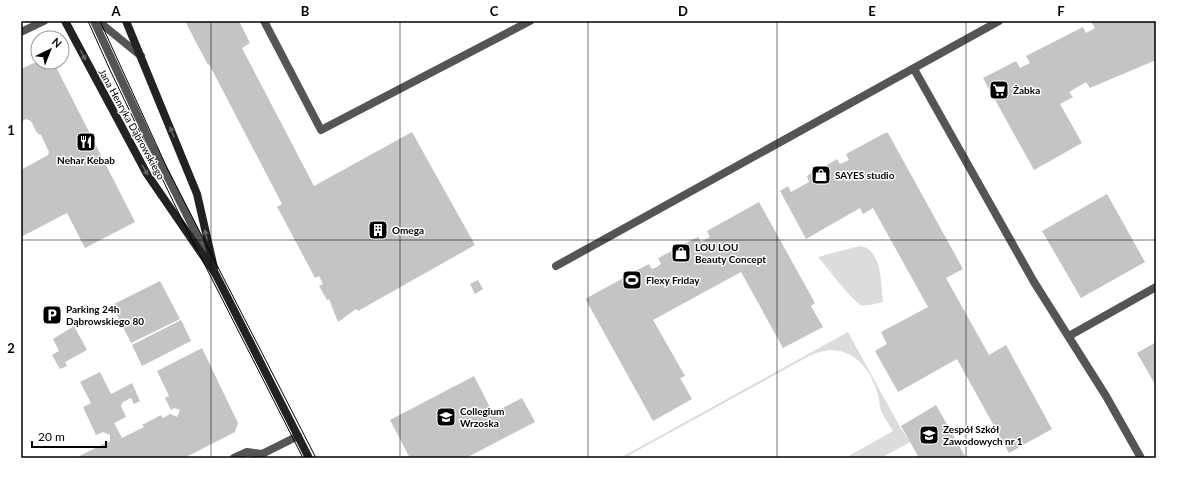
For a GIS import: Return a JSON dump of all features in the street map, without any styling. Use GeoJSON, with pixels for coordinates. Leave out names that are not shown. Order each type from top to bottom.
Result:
{"type":"FeatureCollection","features":[{"type":"Feature","properties":{"kind":"street"},"geometry":{"type":"LineString","coordinates":[[21,32],[44,21]]}},
{"type":"Feature","properties":{"kind":"street","name":"Jana Henryka Dąbrowskiego"},"geometry":{"type":"LineString","coordinates":[[64,21],[146,174],[215,272],[309,458]]}},
{"type":"Feature","properties":{"kind":"street"},"geometry":{"type":"LineString","coordinates":[[96,21],[151,144],[215,272]]}},
{"type":"Feature","properties":{"kind":"street"},"geometry":{"type":"LineString","coordinates":[[96,21],[141,56]]}},
{"type":"Feature","properties":{"kind":"street","name":"Jana Henryka Dąbrowskiego"},"geometry":{"type":"LineString","coordinates":[[126,21],[197,194],[215,272]]}},
{"type":"Feature","properties":{"kind":"street"},"geometry":{"type":"LineString","coordinates":[[264,21],[321,130],[530,21]]}},
{"type":"Feature","properties":{"kind":"street"},"geometry":{"type":"LineString","coordinates":[[556,266],[999,21]]}},
{"type":"Feature","properties":{"kind":"street"},"geometry":{"type":"LineString","coordinates":[[914,69],[1034,282],[1106,396],[1141,458]]}},
{"type":"Feature","properties":{"kind":"street"},"geometry":{"type":"LineString","coordinates":[[1069,336],[1156,287]]}},
{"type":"Feature","properties":{"kind":"street"},"geometry":{"type":"LineString","coordinates":[[234,458],[248,452],[260,456],[298,436]]}},
{"type":"Feature","properties":{"kind":"shaded area"},"geometry":{"type":"Polygon","coordinates":[[[859,246],[867,248],[876,259],[881,277],[883,302],[866,306],[857,303],[818,257],[859,246]]]}},
{"type":"Feature","properties":{"kind":"shaded area"},"geometry":{"type":"Polygon","coordinates":[[[848,332],[900,427],[910,442],[881,458],[845,458],[893,431],[881,410],[879,396],[869,373],[854,357],[845,352],[835,350],[823,351],[811,355],[624,458],[620,458],[848,332]]]}},
{"type":"Feature","properties":{"kind":"building","name":"Omega"},"geometry":{"type":"Polygon","coordinates":[[[185,21],[239,21],[250,43],[242,48],[314,186],[412,132],[475,245],[358,311],[356,309],[338,322],[329,299],[327,300],[319,286],[323,284],[319,276],[315,278],[277,207],[282,204],[185,21]]]}},
{"type":"Feature","properties":{"kind":"building"},"geometry":{"type":"Polygon","coordinates":[[[1156,21],[1156,60],[1090,88],[1086,82],[1069,92],[1073,97],[1060,104],[1082,143],[1034,170],[983,78],[1016,61],[1020,68],[1030,63],[1026,56],[1083,27],[1086,33],[1095,28],[1091,22],[1156,21]]]}},
{"type":"Feature","properties":{"kind":"building"},"geometry":{"type":"Polygon","coordinates":[[[30,65],[30,70],[58,70],[135,222],[85,248],[67,213],[21,237],[21,170],[48,155],[49,152],[41,135],[37,133],[31,121],[26,119],[21,122],[21,69],[30,65]]]}},
{"type":"Feature","properties":{"kind":"building"},"geometry":{"type":"Polygon","coordinates":[[[885,133],[888,133],[963,269],[946,278],[989,355],[1006,345],[1052,429],[1009,453],[957,359],[898,392],[875,351],[887,344],[881,332],[928,307],[873,208],[863,214],[860,208],[806,239],[780,191],[788,186],[791,192],[809,182],[807,176],[813,172],[816,178],[825,173],[822,168],[837,159],[840,164],[849,160],[846,154],[885,133]]]}},
{"type":"Feature","properties":{"kind":"building"},"geometry":{"type":"Polygon","coordinates":[[[1107,194],[1145,262],[1081,298],[1042,231],[1107,194]]]}},
{"type":"Feature","properties":{"kind":"building"},"geometry":{"type":"Polygon","coordinates":[[[759,202],[815,303],[811,306],[823,327],[783,348],[741,272],[653,320],[685,376],[680,378],[692,399],[653,421],[586,300],[587,298],[625,277],[628,282],[637,277],[634,272],[649,264],[652,269],[657,267],[661,264],[658,258],[674,250],[677,256],[685,251],[682,245],[698,237],[701,242],[710,237],[707,231],[759,202]]]}},
{"type":"Feature","properties":{"kind":"building"},"geometry":{"type":"Polygon","coordinates":[[[478,280],[483,289],[475,294],[470,284],[478,280]]]}},
{"type":"Feature","properties":{"kind":"building"},"geometry":{"type":"Polygon","coordinates":[[[160,281],[180,319],[131,343],[112,305],[160,281]]]}},
{"type":"Feature","properties":{"kind":"building"},"geometry":{"type":"Polygon","coordinates":[[[181,320],[191,341],[142,366],[132,345],[181,320]]]}},
{"type":"Feature","properties":{"kind":"building"},"geometry":{"type":"Polygon","coordinates":[[[74,326],[87,350],[65,362],[67,366],[60,369],[52,355],[59,351],[53,339],[74,326]]]}},
{"type":"Feature","properties":{"kind":"building"},"geometry":{"type":"Polygon","coordinates":[[[1156,342],[1156,386],[1137,353],[1156,342]]]}},
{"type":"Feature","properties":{"kind":"building"},"geometry":{"type":"Polygon","coordinates":[[[202,348],[238,423],[235,432],[184,458],[75,458],[110,441],[110,435],[103,432],[96,435],[83,407],[91,403],[80,382],[100,372],[111,394],[132,383],[140,401],[134,404],[131,398],[123,402],[121,406],[126,417],[114,423],[122,438],[144,427],[142,425],[161,415],[163,418],[170,414],[177,417],[180,410],[174,408],[171,410],[165,398],[169,396],[157,371],[202,348]]]}},
{"type":"Feature","properties":{"kind":"building","name":"Collegium Wrzoska"},"geometry":{"type":"Polygon","coordinates":[[[474,376],[493,413],[522,398],[535,422],[466,458],[410,458],[390,420],[474,376]]]}},
{"type":"Feature","properties":{"kind":"building","name":"Zespół Szkół Zawodowych nr 1"},"geometry":{"type":"Polygon","coordinates":[[[936,405],[966,458],[914,458],[918,456],[901,426],[936,405]]]}},
{"type":"Feature","properties":{"kind":"tram line"},"geometry":{"type":"LineString","coordinates":[[88,21],[185,226],[303,458]]}},
{"type":"Feature","properties":{"kind":"tram line"},"geometry":{"type":"LineString","coordinates":[[100,21],[167,168],[316,458]]}},
{"type":"Feature","properties":{"kind":"place","name":"Żabka"},"geometry":{"type":"Point","coordinates":[999,90]}},
{"type":"Feature","properties":{"kind":"place","name":"Nehar Kebab"},"geometry":{"type":"Point","coordinates":[86,142]}},
{"type":"Feature","properties":{"kind":"place","name":"SAYES studio"},"geometry":{"type":"Point","coordinates":[821,175]}},
{"type":"Feature","properties":{"kind":"place","name":"Omega"},"geometry":{"type":"Point","coordinates":[378,230]}},
{"type":"Feature","properties":{"kind":"place","name":"LOU LOU Beauty Concept"},"geometry":{"type":"Point","coordinates":[681,253]}},
{"type":"Feature","properties":{"kind":"place","name":"Flexy Friday"},"geometry":{"type":"Point","coordinates":[632,280]}},
{"type":"Feature","properties":{"kind":"place","name":"Parking 24h Dąbrowskiego 80"},"geometry":{"type":"Point","coordinates":[52,315]}},
{"type":"Feature","properties":{"kind":"place","name":"Collegium Wrzoska"},"geometry":{"type":"Point","coordinates":[446,417]}},
{"type":"Feature","properties":{"kind":"place","name":"Zespół Szkół Zawodowych nr 1"},"geometry":{"type":"Point","coordinates":[929,435]}}]}
